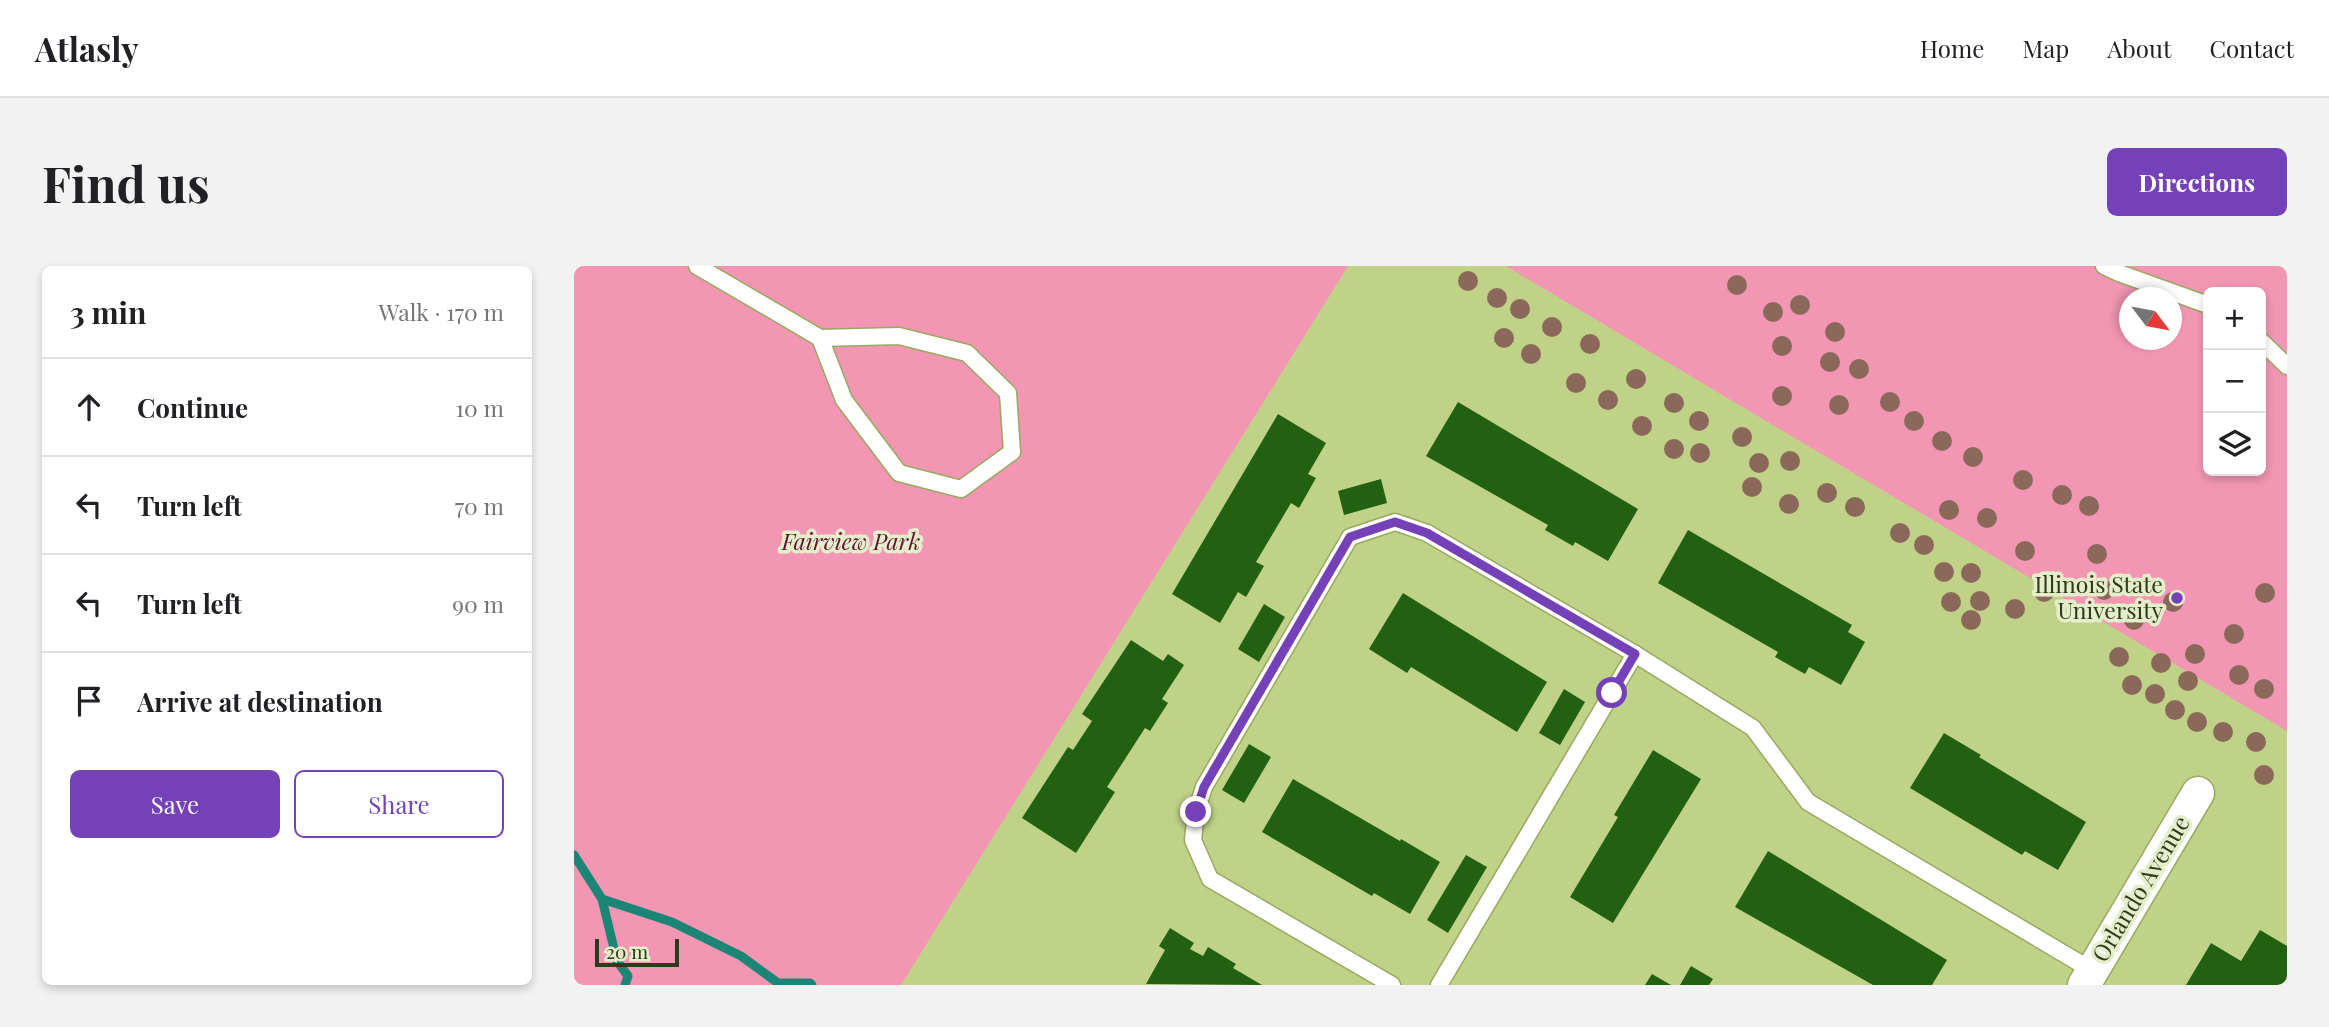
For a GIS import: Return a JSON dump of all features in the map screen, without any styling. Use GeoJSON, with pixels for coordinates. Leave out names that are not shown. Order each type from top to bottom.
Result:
{"type":"FeatureCollection","features":[{"type":"Feature","properties":{"kind":"street","name":"Orlando Avenue"},"geometry":{"type":"LineString","coordinates":[[2088,978],[2198,793]]}},
{"type":"Feature","properties":{"kind":"lane"},"geometry":{"type":"LineString","coordinates":[[697,266],[820,338],[900,336],[967,353],[1008,393],[1012,452],[961,489],[899,473],[844,400],[820,338]]}},
{"type":"Feature","properties":{"kind":"lane"},"geometry":{"type":"LineString","coordinates":[[2104,266],[2119,274],[2203,303]]}},
{"type":"Feature","properties":{"kind":"lane"},"geometry":{"type":"LineString","coordinates":[[2266,346],[2287,366]]}},
{"type":"Feature","properties":{"kind":"lane"},"geometry":{"type":"LineString","coordinates":[[1392,985],[1210,879],[1193,840],[1196,812],[1204,787],[1350,537],[1395,522],[1427,533],[1635,654],[1753,728],[1808,802],[2088,978]]}},
{"type":"Feature","properties":{"kind":"lane"},"geometry":{"type":"LineString","coordinates":[[1440,985],[1635,654]]}},
{"type":"Feature","properties":{"kind":"green space","name":"Fairview Park"},"geometry":{"type":"Polygon","coordinates":[[[574,266],[1348,266],[901,985],[574,985],[574,266]]]}},
{"type":"Feature","properties":{"kind":"green space","name":"Illinois State University"},"geometry":{"type":"Polygon","coordinates":[[[1506,266],[2287,266],[2287,731],[1506,266]]]}},
{"type":"Feature","properties":{"kind":"building"},"geometry":{"type":"Polygon","coordinates":[[[1458,402],[1638,509],[1608,561],[1575,542],[1573,546],[1545,530],[1548,525],[1426,456],[1458,402]]]}},
{"type":"Feature","properties":{"kind":"building"},"geometry":{"type":"Polygon","coordinates":[[[1278,414],[1326,443],[1308,474],[1316,478],[1299,508],[1291,503],[1256,562],[1264,566],[1246,597],[1238,592],[1220,623],[1172,594],[1278,414]]]}},
{"type":"Feature","properties":{"kind":"building"},"geometry":{"type":"Polygon","coordinates":[[[1381,479],[1387,503],[1344,515],[1338,491],[1381,479]]]}},
{"type":"Feature","properties":{"kind":"building"},"geometry":{"type":"Polygon","coordinates":[[[1688,530],[1852,625],[1848,632],[1865,642],[1841,685],[1809,667],[1805,674],[1775,657],[1778,652],[1658,583],[1688,530]]]}},
{"type":"Feature","properties":{"kind":"building"},"geometry":{"type":"Polygon","coordinates":[[[1403,593],[1547,682],[1517,732],[1411,667],[1407,673],[1369,649],[1403,593]]]}},
{"type":"Feature","properties":{"kind":"building"},"geometry":{"type":"Polygon","coordinates":[[[1264,604],[1285,617],[1259,662],[1238,649],[1264,604]]]}},
{"type":"Feature","properties":{"kind":"building"},"geometry":{"type":"Polygon","coordinates":[[[1131,640],[1163,661],[1168,654],[1184,665],[1162,699],[1168,703],[1150,731],[1145,728],[1107,787],[1115,792],[1076,853],[1022,818],[1068,747],[1073,750],[1092,721],[1082,714],[1131,640]]]}},
{"type":"Feature","properties":{"kind":"building"},"geometry":{"type":"Polygon","coordinates":[[[1564,689],[1585,702],[1560,745],[1539,733],[1564,689]]]}},
{"type":"Feature","properties":{"kind":"building"},"geometry":{"type":"Polygon","coordinates":[[[1944,733],[2086,822],[2058,870],[2025,851],[2022,855],[1910,788],[1944,733]]]}},
{"type":"Feature","properties":{"kind":"building"},"geometry":{"type":"Polygon","coordinates":[[[1249,744],[1271,757],[1244,803],[1222,790],[1249,744]]]}},
{"type":"Feature","properties":{"kind":"building"},"geometry":{"type":"Polygon","coordinates":[[[1653,750],[1701,779],[1613,923],[1570,897],[1618,817],[1614,815],[1653,750]]]}},
{"type":"Feature","properties":{"kind":"building"},"geometry":{"type":"Polygon","coordinates":[[[1293,779],[1440,862],[1410,914],[1374,893],[1372,896],[1262,832],[1293,779]]]}},
{"type":"Feature","properties":{"kind":"building"},"geometry":{"type":"Polygon","coordinates":[[[1768,851],[1947,960],[1932,985],[1873,985],[1735,907],[1768,851]]]}},
{"type":"Feature","properties":{"kind":"building"},"geometry":{"type":"Polygon","coordinates":[[[1466,855],[1487,867],[1448,933],[1427,920],[1466,855]]]}},
{"type":"Feature","properties":{"kind":"building"},"geometry":{"type":"Polygon","coordinates":[[[1170,928],[1194,943],[1190,949],[1203,956],[1208,947],[1236,964],[1233,968],[1262,985],[1146,984],[1165,950],[1159,946],[1170,928]]]}},
{"type":"Feature","properties":{"kind":"building"},"geometry":{"type":"Polygon","coordinates":[[[2260,930],[2287,946],[2287,985],[2186,985],[2211,943],[2241,961],[2260,930]]]}},
{"type":"Feature","properties":{"kind":"building"},"geometry":{"type":"Polygon","coordinates":[[[1691,966],[1713,979],[1709,985],[1680,985],[1691,966]]]}},
{"type":"Feature","properties":{"kind":"building"},"geometry":{"type":"Polygon","coordinates":[[[1652,974],[1671,985],[1645,985],[1652,974]]]}},
{"type":"Feature","properties":{"kind":"waterway"},"geometry":{"type":"LineString","coordinates":[[574,855],[602,899],[617,961],[628,976],[625,985]]}},
{"type":"Feature","properties":{"kind":"waterway"},"geometry":{"type":"LineString","coordinates":[[602,899],[672,922],[741,956],[778,983],[812,985]]}},
{"type":"Feature","properties":{"kind":"place","name":"Illinois State University"},"geometry":{"type":"Point","coordinates":[2177,598]}},
{"type":"Feature","properties":{"kind":"route"},"geometry":{"type":"LineString","coordinates":[[1196,812],[1204,787],[1350,537],[1395,522],[1427,533],[1635,654],[1612,693]]}}]}
